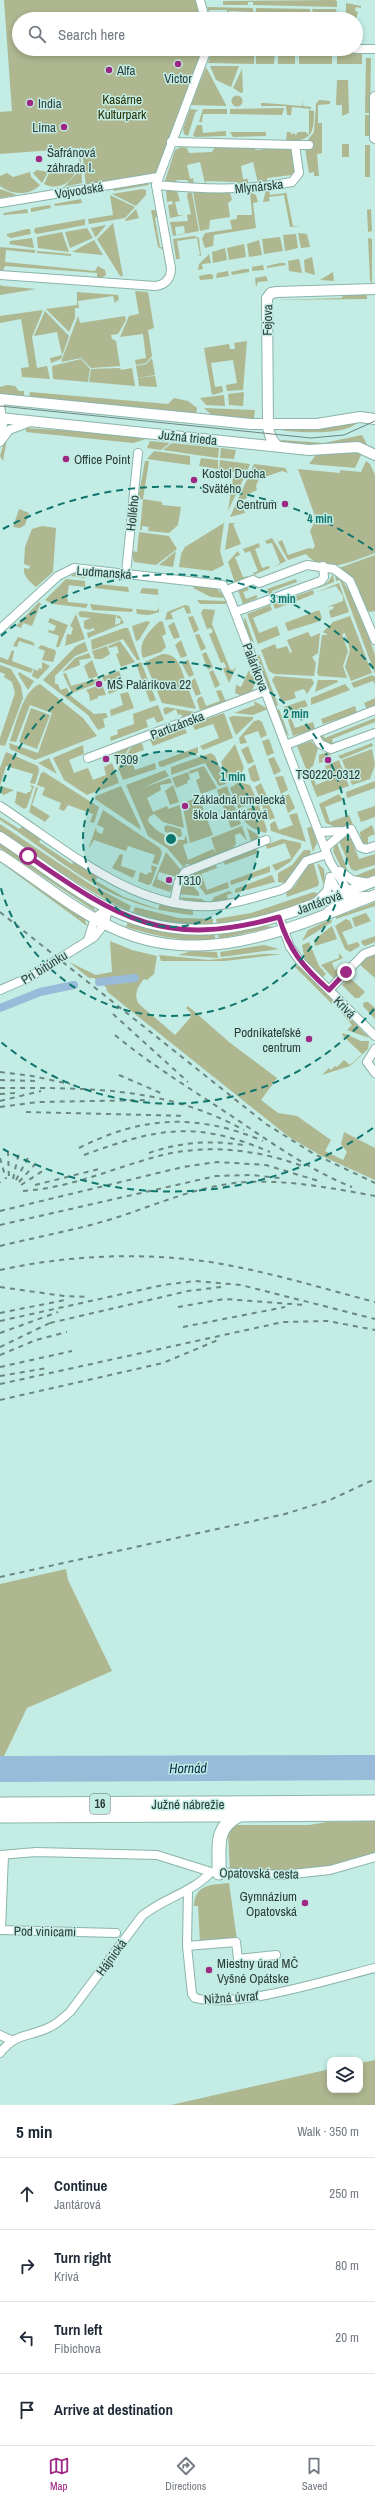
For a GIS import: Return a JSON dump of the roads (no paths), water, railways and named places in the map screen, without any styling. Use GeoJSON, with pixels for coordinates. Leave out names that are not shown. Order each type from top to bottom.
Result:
{"type":"FeatureCollection","features":[{"type":"Feature","properties":{"kind":"highway","name":"Južné nábrežie"},"geometry":{"type":"LineString","coordinates":[[0,1804],[375,1802]]}},
{"type":"Feature","properties":{"kind":"highway","name":"Južné nábrežie"},"geometry":{"type":"LineString","coordinates":[[0,1816],[375,1814]]}},
{"type":"Feature","properties":{"kind":"highway"},"geometry":{"type":"LineString","coordinates":[[202,1815],[214,1825],[220,1837]]}},
{"type":"Feature","properties":{"kind":"highway"},"geometry":{"type":"LineString","coordinates":[[215,1873],[220,1837],[226,1823],[239,1815]]}},
{"type":"Feature","properties":{"kind":"street"},"geometry":{"type":"LineString","coordinates":[[200,0],[203,12]]}},
{"type":"Feature","properties":{"kind":"street"},"geometry":{"type":"LineString","coordinates":[[363,48],[375,49]]}},
{"type":"Feature","properties":{"kind":"street"},"geometry":{"type":"LineString","coordinates":[[0,275],[154,286],[165,284],[171,272],[157,181],[204,56]]}},
{"type":"Feature","properties":{"kind":"street"},"geometry":{"type":"LineString","coordinates":[[375,97],[375,138]]}},
{"type":"Feature","properties":{"kind":"street"},"geometry":{"type":"LineString","coordinates":[[171,142],[309,145]]}},
{"type":"Feature","properties":{"kind":"street","name":"Mlynárska"},"geometry":{"type":"LineString","coordinates":[[157,181],[236,190],[292,182],[297,178],[299,170],[295,145]]}},
{"type":"Feature","properties":{"kind":"street","name":"Vojvodská"},"geometry":{"type":"LineString","coordinates":[[0,203],[157,181]]}},
{"type":"Feature","properties":{"kind":"street","name":"Fejova"},"geometry":{"type":"LineString","coordinates":[[277,446],[271,438],[268,426],[267,298],[271,293],[277,292],[320,292],[375,288]]}},
{"type":"Feature","properties":{"kind":"street","name":"Južná trieda"},"geometry":{"type":"LineString","coordinates":[[0,399],[268,426],[317,424],[373,417]]}},
{"type":"Feature","properties":{"kind":"street"},"geometry":{"type":"LineString","coordinates":[[0,435],[1,413],[19,402]]}},
{"type":"Feature","properties":{"kind":"street","name":"Južná trieda"},"geometry":{"type":"LineString","coordinates":[[1,413],[32,421],[309,450],[358,447],[375,454]]}},
{"type":"Feature","properties":{"kind":"street"},"geometry":{"type":"LineString","coordinates":[[0,442],[9,430],[32,421]]}},
{"type":"Feature","properties":{"kind":"street"},"geometry":{"type":"LineString","coordinates":[[247,443],[257,440],[268,426]]}},
{"type":"Feature","properties":{"kind":"street","name":"Hollého"},"geometry":{"type":"LineString","coordinates":[[126,573],[138,453]]}},
{"type":"Feature","properties":{"kind":"street"},"geometry":{"type":"LineString","coordinates":[[227,590],[253,580],[259,582],[302,566],[323,566],[334,569],[350,581],[375,640]]}},
{"type":"Feature","properties":{"kind":"street"},"geometry":{"type":"LineString","coordinates":[[235,612],[321,581],[324,576],[323,566]]}},
{"type":"Feature","properties":{"kind":"street","name":"Ludmanská"},"geometry":{"type":"LineString","coordinates":[[4,627],[58,576],[70,569],[80,568],[216,582],[223,585],[227,590]]}},
{"type":"Feature","properties":{"kind":"street","name":"Palárikova"},"geometry":{"type":"LineString","coordinates":[[227,590],[330,862]]}},
{"type":"Feature","properties":{"kind":"street","name":"Partizánska"},"geometry":{"type":"LineString","coordinates":[[88,758],[265,691]]}},
{"type":"Feature","properties":{"kind":"street"},"geometry":{"type":"LineString","coordinates":[[286,745],[375,710]]}},
{"type":"Feature","properties":{"kind":"street"},"geometry":{"type":"LineString","coordinates":[[314,734],[320,744],[331,749],[375,732]]}},
{"type":"Feature","properties":{"kind":"street"},"geometry":{"type":"LineString","coordinates":[[0,806],[113,880],[148,897],[174,903],[206,906],[222,905],[281,890],[288,886],[306,861],[326,851],[344,831]]}},
{"type":"Feature","properties":{"kind":"street"},"geometry":{"type":"LineString","coordinates":[[319,832],[344,831],[352,829],[360,847],[366,849],[375,846]]}},
{"type":"Feature","properties":{"kind":"street","name":"Jantárová"},"geometry":{"type":"LineString","coordinates":[[0,837],[81,893],[108,908],[150,924],[198,930],[238,927],[279,917],[345,894],[372,882]]}},
{"type":"Feature","properties":{"kind":"street"},"geometry":{"type":"LineString","coordinates":[[174,903],[178,883],[185,872],[266,840]]}},
{"type":"Feature","properties":{"kind":"street","name":"Jantárová"},"geometry":{"type":"LineString","coordinates":[[0,854],[95,918],[122,932],[144,938],[197,945],[239,942],[283,930],[375,895]]}},
{"type":"Feature","properties":{"kind":"street"},"geometry":{"type":"LineString","coordinates":[[314,904],[327,891],[330,877],[330,862]]}},
{"type":"Feature","properties":{"kind":"street"},"geometry":{"type":"LineString","coordinates":[[330,862],[348,878],[372,882]]}},
{"type":"Feature","properties":{"kind":"street"},"geometry":{"type":"LineString","coordinates":[[330,862],[345,894]]}},
{"type":"Feature","properties":{"kind":"street"},"geometry":{"type":"LineString","coordinates":[[330,877],[345,894]]}},
{"type":"Feature","properties":{"kind":"street"},"geometry":{"type":"LineString","coordinates":[[321,916],[345,894],[375,895]]}},
{"type":"Feature","properties":{"kind":"street"},"geometry":{"type":"LineString","coordinates":[[88,940],[95,918],[108,908]]}},
{"type":"Feature","properties":{"kind":"street"},"geometry":{"type":"LineString","coordinates":[[105,923],[108,908]]}},
{"type":"Feature","properties":{"kind":"street","name":"Krivá"},"geometry":{"type":"LineString","coordinates":[[279,917],[290,948],[300,961],[375,1036]]}},
{"type":"Feature","properties":{"kind":"street","name":"Pri bitúnku"},"geometry":{"type":"LineString","coordinates":[[0,990],[30,977],[88,940],[98,933],[105,923]]}},
{"type":"Feature","properties":{"kind":"street"},"geometry":{"type":"LineString","coordinates":[[329,990],[364,954],[375,950]]}},
{"type":"Feature","properties":{"kind":"street"},"geometry":{"type":"LineString","coordinates":[[375,1049],[367,1062],[375,1073]]}},
{"type":"Feature","properties":{"kind":"street","name":"Opatovská cesta"},"geometry":{"type":"LineString","coordinates":[[2,1855],[36,1852],[157,1855],[215,1873],[309,1873],[330,1870],[375,1857]]}},
{"type":"Feature","properties":{"kind":"street","name":"Pod vinicami"},"geometry":{"type":"LineString","coordinates":[[2,1855],[1,1930],[116,1933]]}},
{"type":"Feature","properties":{"kind":"street","name":"Hájnická"},"geometry":{"type":"LineString","coordinates":[[11,2040],[42,2031],[70,2012],[142,1916],[154,1906],[188,1890],[215,1873]]}},
{"type":"Feature","properties":{"kind":"street","name":"Nižná úvrať"},"geometry":{"type":"LineString","coordinates":[[188,1890],[187,1946],[192,1994],[197,1999],[233,1999],[268,1994],[375,1968]]}},
{"type":"Feature","properties":{"kind":"street"},"geometry":{"type":"LineString","coordinates":[[187,1946],[236,1942],[238,1959],[276,1955]]}},
{"type":"Feature","properties":{"kind":"street"},"geometry":{"type":"LineString","coordinates":[[0,2035],[11,2040],[0,2053]]}},
{"type":"Feature","properties":{"kind":"water","name":"Hornád"},"geometry":{"type":"Polygon","coordinates":[[[375,1755],[375,1780],[0,1782],[0,1756],[375,1755]]]}},
{"type":"Feature","properties":{"kind":"waterway"},"geometry":{"type":"LineString","coordinates":[[99,982],[135,978]]}},
{"type":"Feature","properties":{"kind":"waterway"},"geometry":{"type":"LineString","coordinates":[[0,1008],[40,992],[74,985]]}},
{"type":"Feature","properties":{"kind":"tram line"},"geometry":{"type":"LineString","coordinates":[[0,406],[311,438],[344,435],[375,421]]}},
{"type":"Feature","properties":{"kind":"railway"},"geometry":{"type":"LineString","coordinates":[[0,912],[266,1124],[314,1154],[375,1183]]}},
{"type":"Feature","properties":{"kind":"railway"},"geometry":{"type":"LineString","coordinates":[[113,1014],[188,1082]]}},
{"type":"Feature","properties":{"kind":"railway"},"geometry":{"type":"LineString","coordinates":[[115,1035],[157,1067],[274,1145],[305,1164],[352,1187]]}},
{"type":"Feature","properties":{"kind":"railway"},"geometry":{"type":"LineString","coordinates":[[0,1072],[32,1076],[70,1084]]}},
{"type":"Feature","properties":{"kind":"railway"},"geometry":{"type":"LineString","coordinates":[[119,1075],[163,1094]]}},
{"type":"Feature","properties":{"kind":"railway"},"geometry":{"type":"LineString","coordinates":[[0,1080],[35,1081]]}},
{"type":"Feature","properties":{"kind":"railway"},"geometry":{"type":"LineString","coordinates":[[0,1088],[64,1088],[125,1092],[155,1097],[184,1105],[214,1116],[244,1130]]}},
{"type":"Feature","properties":{"kind":"railway"},"geometry":{"type":"LineString","coordinates":[[0,1101],[41,1091]]}},
{"type":"Feature","properties":{"kind":"railway"},"geometry":{"type":"LineString","coordinates":[[0,1094],[16,1093]]}},
{"type":"Feature","properties":{"kind":"railway"},"geometry":{"type":"LineString","coordinates":[[0,1107],[38,1102],[150,1100]]}},
{"type":"Feature","properties":{"kind":"railway"},"geometry":{"type":"LineString","coordinates":[[26,1112],[186,1116]]}},
{"type":"Feature","properties":{"kind":"railway"},"geometry":{"type":"LineString","coordinates":[[79,1148],[102,1137],[125,1129],[148,1124],[170,1122],[192,1122],[215,1126],[239,1132],[263,1141]]}},
{"type":"Feature","properties":{"kind":"railway"},"geometry":{"type":"LineString","coordinates":[[84,1155],[134,1139],[177,1131],[220,1135],[270,1152]]}},
{"type":"Feature","properties":{"kind":"railway"},"geometry":{"type":"LineString","coordinates":[[149,1153],[172,1146],[207,1142],[243,1145]]}},
{"type":"Feature","properties":{"kind":"railway"},"geometry":{"type":"LineString","coordinates":[[23,1191],[74,1182],[155,1157],[193,1150],[212,1149],[250,1152],[305,1167]]}},
{"type":"Feature","properties":{"kind":"railway"},"geometry":{"type":"LineString","coordinates":[[8,1151],[9,1178]]}},
{"type":"Feature","properties":{"kind":"railway"},"geometry":{"type":"LineString","coordinates":[[13,1179],[19,1152]]}},
{"type":"Feature","properties":{"kind":"railway"},"geometry":{"type":"LineString","coordinates":[[16,1180],[29,1156]]}},
{"type":"Feature","properties":{"kind":"railway"},"geometry":{"type":"LineString","coordinates":[[0,1158],[6,1179]]}},
{"type":"Feature","properties":{"kind":"railway"},"geometry":{"type":"LineString","coordinates":[[19,1182],[37,1162]]}},
{"type":"Feature","properties":{"kind":"railway"},"geometry":{"type":"LineString","coordinates":[[0,1211],[183,1167],[217,1162],[266,1165],[322,1182]]}},
{"type":"Feature","properties":{"kind":"railway"},"geometry":{"type":"LineString","coordinates":[[35,1185],[99,1169]]}},
{"type":"Feature","properties":{"kind":"railway"},"geometry":{"type":"LineString","coordinates":[[21,1185],[44,1170]]}},
{"type":"Feature","properties":{"kind":"railway"},"geometry":{"type":"LineString","coordinates":[[0,1225],[216,1176],[251,1175],[280,1178]]}},
{"type":"Feature","properties":{"kind":"railway"},"geometry":{"type":"LineString","coordinates":[[0,1246],[98,1223],[178,1196],[211,1187],[229,1184],[246,1182],[295,1183],[375,1196]]}},
{"type":"Feature","properties":{"kind":"railway"},"geometry":{"type":"LineString","coordinates":[[0,1270],[79,1258],[131,1256],[184,1259],[252,1270],[375,1302]]}},
{"type":"Feature","properties":{"kind":"railway"},"geometry":{"type":"LineString","coordinates":[[0,1321],[163,1285],[195,1281],[241,1285],[375,1319]]}},
{"type":"Feature","properties":{"kind":"railway"},"geometry":{"type":"LineString","coordinates":[[0,1287],[64,1296],[89,1297]]}},
{"type":"Feature","properties":{"kind":"railway"},"geometry":{"type":"LineString","coordinates":[[50,1323],[188,1291],[221,1287]]}},
{"type":"Feature","properties":{"kind":"railway"},"geometry":{"type":"LineString","coordinates":[[178,1307],[224,1299],[304,1305]]}},
{"type":"Feature","properties":{"kind":"railway"},"geometry":{"type":"LineString","coordinates":[[0,1313],[65,1300]]}},
{"type":"Feature","properties":{"kind":"railway"},"geometry":{"type":"LineString","coordinates":[[183,1327],[285,1307]]}},
{"type":"Feature","properties":{"kind":"railway"},"geometry":{"type":"LineString","coordinates":[[0,1333],[58,1312]]}},
{"type":"Feature","properties":{"kind":"railway"},"geometry":{"type":"LineString","coordinates":[[0,1347],[54,1321]]}},
{"type":"Feature","properties":{"kind":"railway"},"geometry":{"type":"LineString","coordinates":[[0,1384],[283,1322],[328,1321],[375,1330]]}},
{"type":"Feature","properties":{"kind":"railway"},"geometry":{"type":"LineString","coordinates":[[0,1355],[36,1340],[67,1332]]}},
{"type":"Feature","properties":{"kind":"railway"},"geometry":{"type":"LineString","coordinates":[[0,1400],[163,1363],[218,1340]]}},
{"type":"Feature","properties":{"kind":"railway"},"geometry":{"type":"LineString","coordinates":[[0,1367],[72,1351]]}},
{"type":"Feature","properties":{"kind":"railway"},"geometry":{"type":"LineString","coordinates":[[0,1376],[47,1368]]}},
{"type":"Feature","properties":{"kind":"railway"},"geometry":{"type":"LineString","coordinates":[[0,1577],[285,1514],[330,1500],[375,1479]]}},
{"type":"Feature","properties":{"kind":"place","name":"Victor"},"geometry":{"type":"Point","coordinates":[178,64]}},
{"type":"Feature","properties":{"kind":"place","name":"Alfa"},"geometry":{"type":"Point","coordinates":[109,70]}},
{"type":"Feature","properties":{"kind":"place","name":"India"},"geometry":{"type":"Point","coordinates":[30,103]}},
{"type":"Feature","properties":{"kind":"place","name":"Lima"},"geometry":{"type":"Point","coordinates":[64,127]}},
{"type":"Feature","properties":{"kind":"place","name":"Šafránová záhrada I."},"geometry":{"type":"Point","coordinates":[39,159]}},
{"type":"Feature","properties":{"kind":"place","name":"Office Point"},"geometry":{"type":"Point","coordinates":[66,459]}},
{"type":"Feature","properties":{"kind":"place","name":"Kostol Ducha Svätého"},"geometry":{"type":"Point","coordinates":[194,480]}},
{"type":"Feature","properties":{"kind":"place","name":"Centrum"},"geometry":{"type":"Point","coordinates":[285,504]}},
{"type":"Feature","properties":{"kind":"place","name":"MŠ Palárikova 22"},"geometry":{"type":"Point","coordinates":[99,684]}},
{"type":"Feature","properties":{"kind":"place","name":"T309"},"geometry":{"type":"Point","coordinates":[106,759]}},
{"type":"Feature","properties":{"kind":"place","name":"TS0220-0312"},"geometry":{"type":"Point","coordinates":[328,760]}},
{"type":"Feature","properties":{"kind":"place","name":"Základná umelecká škola Jantárová"},"geometry":{"type":"Point","coordinates":[185,806]}},
{"type":"Feature","properties":{"kind":"place","name":"T310"},"geometry":{"type":"Point","coordinates":[169,880]}},
{"type":"Feature","properties":{"kind":"place","name":"Podnikateľské centrum"},"geometry":{"type":"Point","coordinates":[309,1039]}},
{"type":"Feature","properties":{"kind":"place","name":"Gymnázium Opatovská"},"geometry":{"type":"Point","coordinates":[305,1903]}},
{"type":"Feature","properties":{"kind":"place","name":"Miestny úrad MČ Vyšné Opátske"},"geometry":{"type":"Point","coordinates":[209,1970]}},
{"type":"Feature","properties":{"kind":"park label","name":"Kasárne Kulturpark"},"geometry":{"type":"Point","coordinates":[122,106]}}]}
